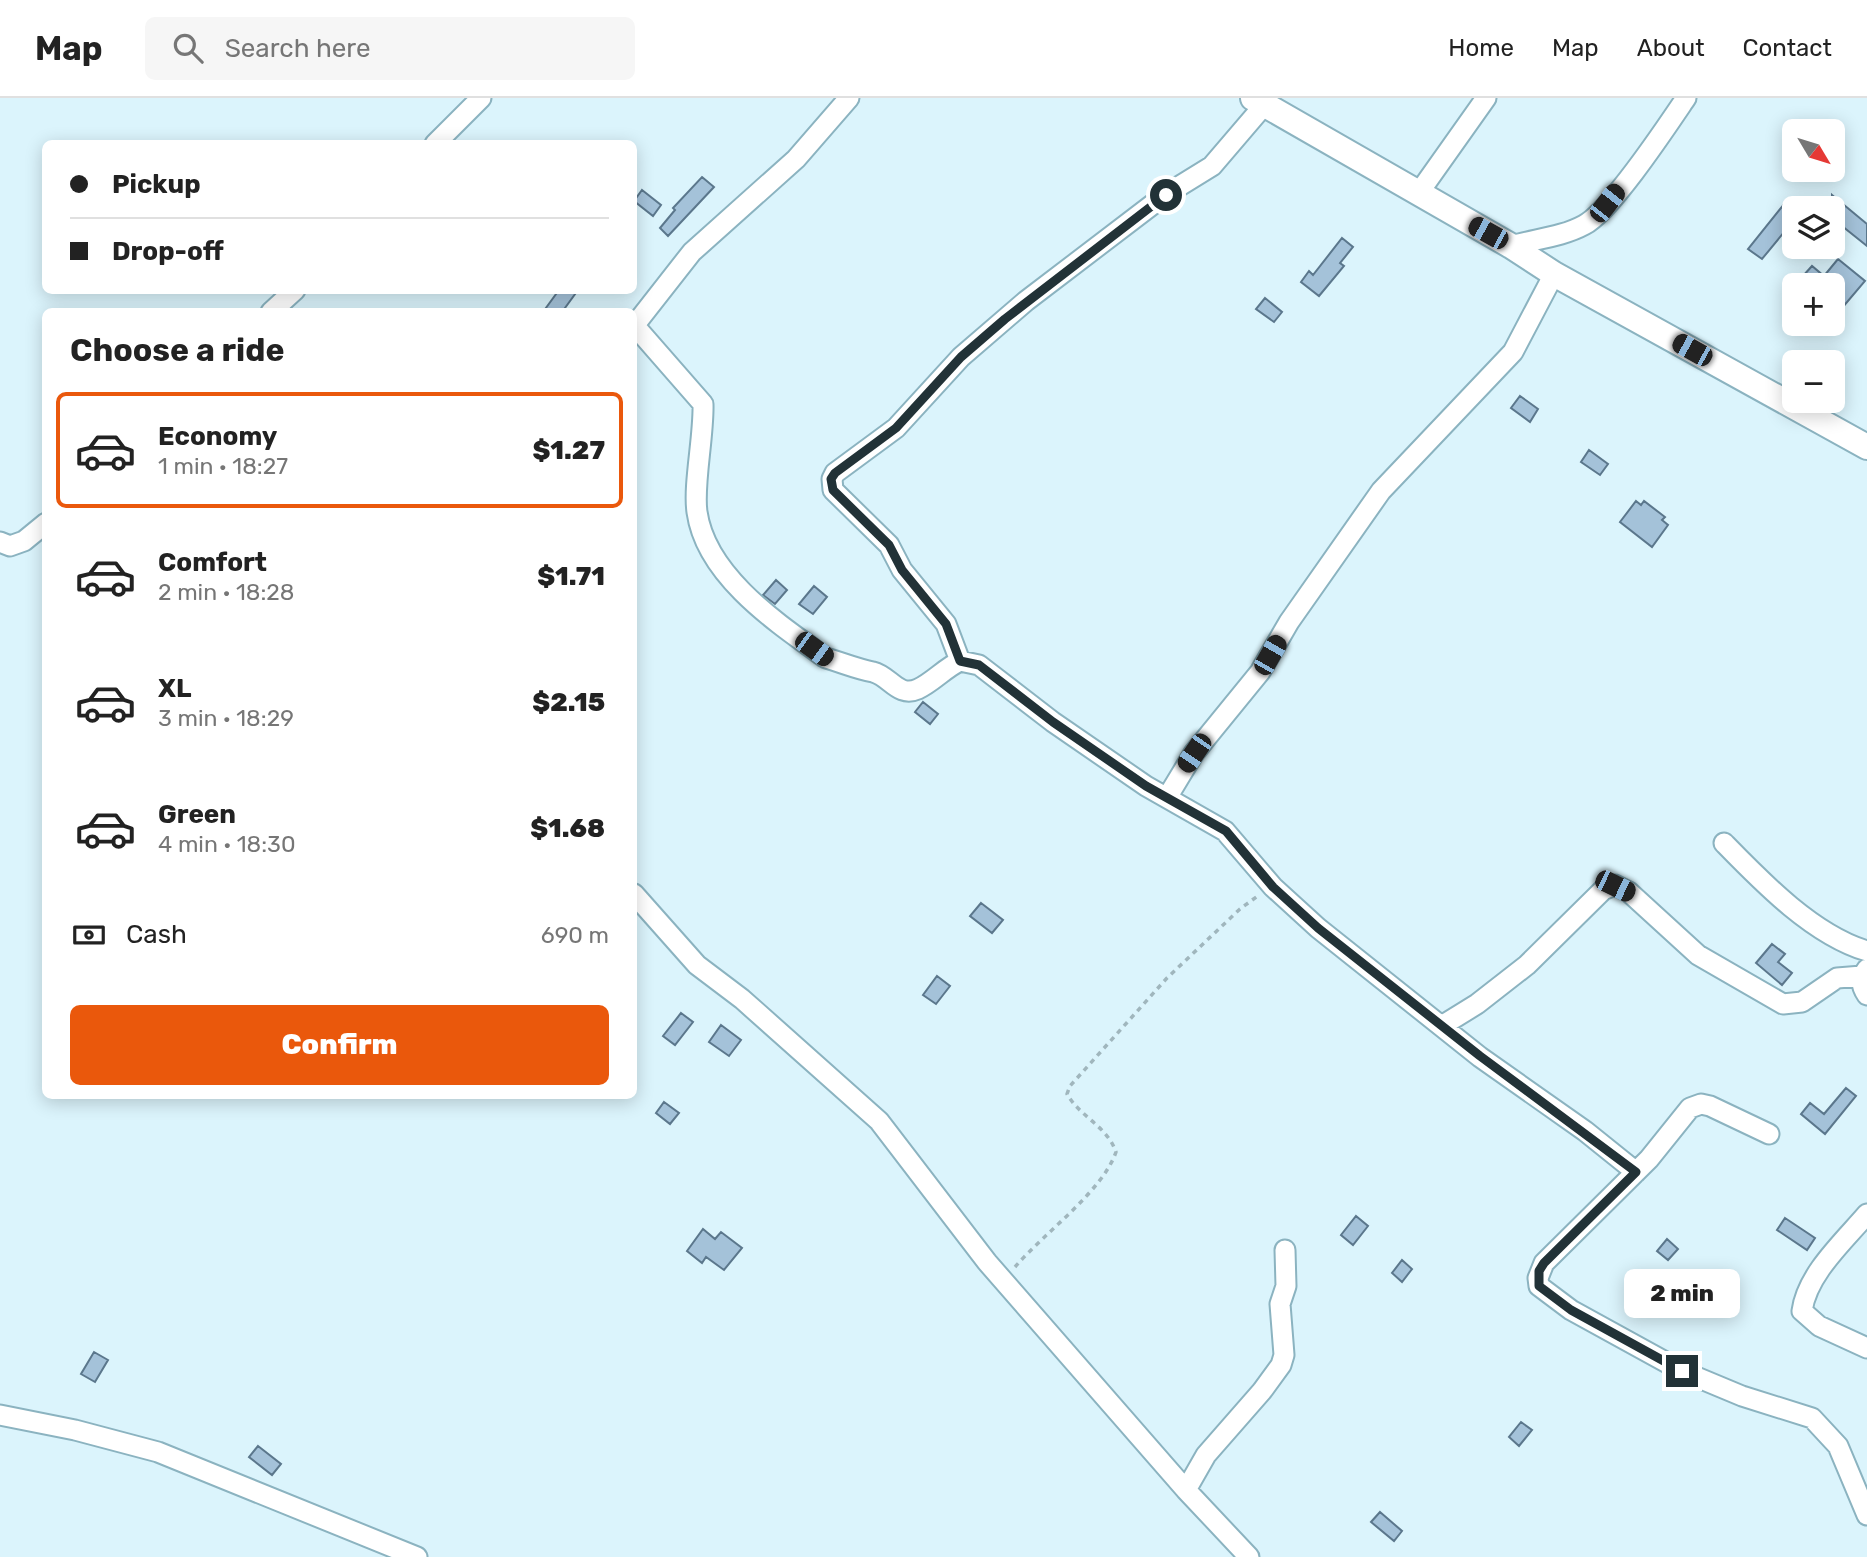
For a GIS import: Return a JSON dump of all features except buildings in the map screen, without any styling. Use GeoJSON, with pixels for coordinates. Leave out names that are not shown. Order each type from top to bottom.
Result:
{"type":"FeatureCollection","features":[{"type":"Feature","properties":{"kind":"main road"},"geometry":{"type":"LineString","coordinates":[[1259,101],[1511,246],[1554,274],[1867,447]]}},
{"type":"Feature","properties":{"kind":"street"},"geometry":{"type":"LineString","coordinates":[[439,140],[481,98]]}},
{"type":"Feature","properties":{"kind":"street"},"geometry":{"type":"LineString","coordinates":[[637,322],[692,252],[796,159],[849,98]]}},
{"type":"Feature","properties":{"kind":"street"},"geometry":{"type":"LineString","coordinates":[[1418,194],[1486,98]]}},
{"type":"Feature","properties":{"kind":"street"},"geometry":{"type":"LineString","coordinates":[[1511,246],[1567,233],[1587,224],[1607,203],[1686,98]]}},
{"type":"Feature","properties":{"kind":"street"},"geometry":{"type":"LineString","coordinates":[[960,661],[938,611],[911,582],[889,545],[833,490],[831,479],[842,466],[896,428],[961,357],[1026,301],[1166,195],[1212,166],[1259,101]]}},
{"type":"Feature","properties":{"kind":"street"},"geometry":{"type":"LineString","coordinates":[[1168,796],[1194,753],[1261,671],[1289,622],[1381,491],[1513,352],[1554,274]]}},
{"type":"Feature","properties":{"kind":"street"},"geometry":{"type":"LineString","coordinates":[[275,308],[291,294]]}},
{"type":"Feature","properties":{"kind":"street"},"geometry":{"type":"LineString","coordinates":[[637,329],[704,404],[696,510],[704,544],[730,581],[826,658],[843,661],[860,672],[878,674],[902,690],[918,689],[960,661],[979,665],[1063,729],[1146,786],[1226,831],[1273,887],[1318,928],[1480,1056],[1636,1172]]}},
{"type":"Feature","properties":{"kind":"street"},"geometry":{"type":"LineString","coordinates":[[0,542],[10,546],[24,541],[42,526]]}},
{"type":"Feature","properties":{"kind":"street"},"geometry":{"type":"LineString","coordinates":[[1724,843],[1787,904],[1843,940],[1867,951]]}},
{"type":"Feature","properties":{"kind":"street"},"geometry":{"type":"LineString","coordinates":[[1443,1025],[1477,1004],[1527,965],[1603,890],[1615,886],[1629,892],[1698,955],[1783,1004],[1802,1002],[1837,978],[1865,980]]}},
{"type":"Feature","properties":{"kind":"street"},"geometry":{"type":"LineString","coordinates":[[637,897],[697,965],[742,999],[879,1121],[1004,1281],[1186,1490],[1249,1557]]}},
{"type":"Feature","properties":{"kind":"street"},"geometry":{"type":"LineString","coordinates":[[1769,1134],[1710,1106],[1695,1106],[1636,1172],[1544,1263],[1539,1271],[1539,1286],[1571,1310],[1682,1371],[1742,1396],[1812,1418],[1838,1446],[1867,1515]]}},
{"type":"Feature","properties":{"kind":"street"},"geometry":{"type":"LineString","coordinates":[[1867,1214],[1814,1282],[1804,1297],[1802,1311],[1819,1326],[1867,1348]]}},
{"type":"Feature","properties":{"kind":"street"},"geometry":{"type":"LineString","coordinates":[[1186,1490],[1206,1455],[1281,1365],[1284,1355],[1280,1304],[1286,1286],[1285,1250]]}},
{"type":"Feature","properties":{"kind":"street"},"geometry":{"type":"LineString","coordinates":[[0,1415],[75,1430],[158,1452],[417,1557]]}},
{"type":"Feature","properties":{"kind":"path"},"geometry":{"type":"LineString","coordinates":[[1004,1281],[1038,1240],[1092,1191],[1114,1158],[1116,1152],[1112,1141],[1072,1102],[1067,1094],[1070,1086],[1167,978],[1240,909],[1273,887]]}},
{"type":"Feature","properties":{"kind":"route"},"geometry":{"type":"LineString","coordinates":[[1166,195],[1026,301],[972,347],[896,428],[835,473],[831,479],[833,490],[889,545],[902,570],[946,624],[960,661],[971,661],[990,672],[1053,722],[1146,786],[1226,831],[1273,887],[1318,928],[1480,1056],[1585,1131],[1636,1172],[1544,1263],[1539,1271],[1539,1286],[1543,1292],[1571,1310],[1635,1348],[1682,1371]]}}]}
